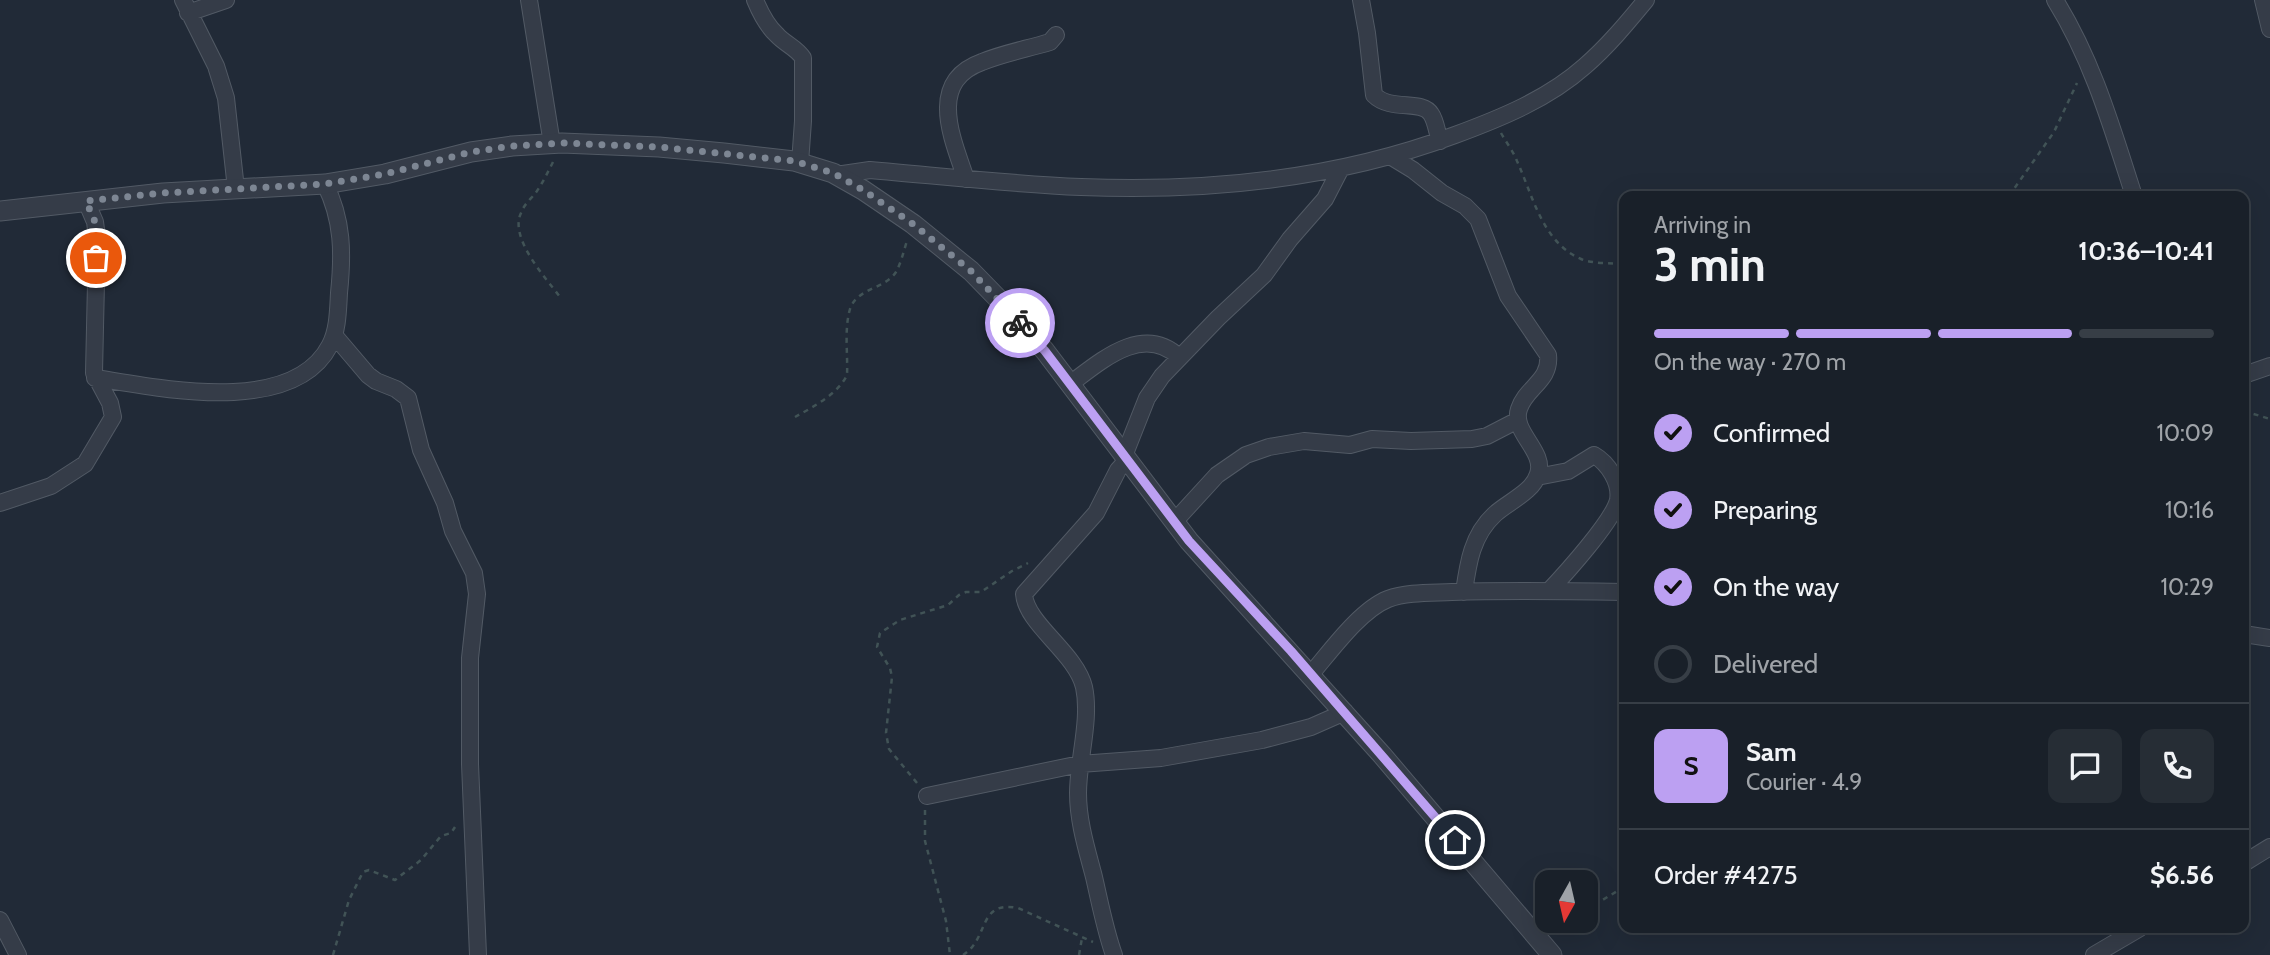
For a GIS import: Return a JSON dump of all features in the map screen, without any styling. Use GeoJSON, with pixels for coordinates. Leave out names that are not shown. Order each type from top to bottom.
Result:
{"type":"FeatureCollection","features":[{"type":"Feature","properties":{"kind":"street"},"geometry":{"type":"LineString","coordinates":[[226,0],[186,7],[216,66],[226,99],[236,189]]}},
{"type":"Feature","properties":{"kind":"street"},"geometry":{"type":"LineString","coordinates":[[529,0],[557,144]]}},
{"type":"Feature","properties":{"kind":"street"},"geometry":{"type":"LineString","coordinates":[[755,0],[777,36],[800,52],[803,58],[800,163]]}},
{"type":"Feature","properties":{"kind":"street"},"geometry":{"type":"LineString","coordinates":[[1361,0],[1374,95],[1382,102],[1425,107],[1431,113],[1440,141]]}},
{"type":"Feature","properties":{"kind":"street"},"geometry":{"type":"LineString","coordinates":[[836,175],[870,170],[1079,187],[1162,188],[1221,184],[1341,168],[1440,141],[1494,121],[1546,94],[1584,67],[1646,0]]}},
{"type":"Feature","properties":{"kind":"street"},"geometry":{"type":"LineString","coordinates":[[2055,0],[2075,31],[2098,83],[2132,191]]}},
{"type":"Feature","properties":{"kind":"street"},"geometry":{"type":"LineString","coordinates":[[2263,0],[2270,29]]}},
{"type":"Feature","properties":{"kind":"street"},"geometry":{"type":"LineString","coordinates":[[966,179],[947,115],[947,102],[953,85],[962,74],[979,63],[1050,42],[1056,35]]}},
{"type":"Feature","properties":{"kind":"street"},"geometry":{"type":"LineString","coordinates":[[0,211],[86,201],[325,184],[385,174],[471,152],[512,146],[557,144],[672,148],[800,163],[836,175],[913,224],[971,271],[1036,341],[1174,522],[1345,712],[1552,955]]}},
{"type":"Feature","properties":{"kind":"street"},"geometry":{"type":"LineString","coordinates":[[1390,156],[1465,206],[1478,219],[1508,296],[1548,355],[1547,372],[1524,399],[1518,420],[1539,464],[1538,477]]}},
{"type":"Feature","properties":{"kind":"street"},"geometry":{"type":"LineString","coordinates":[[1113,953],[1078,810],[1086,705],[1084,686],[1077,668],[1038,622],[1025,602],[1024,594],[1096,513],[1125,458],[1147,398],[1161,376],[1264,275],[1290,239],[1325,200],[1341,168]]}},
{"type":"Feature","properties":{"kind":"street"},"geometry":{"type":"LineString","coordinates":[[95,378],[164,388],[245,392],[291,380],[310,369],[326,352],[337,321],[342,252],[340,225],[335,203],[325,184]]}},
{"type":"Feature","properties":{"kind":"street"},"geometry":{"type":"LineString","coordinates":[[0,503],[51,486],[85,464],[113,417],[110,403],[95,378],[93,337],[97,237],[95,222],[86,201]]}},
{"type":"Feature","properties":{"kind":"street"},"geometry":{"type":"LineString","coordinates":[[334,335],[368,375],[408,398],[421,450],[445,503],[453,531],[474,573],[477,594],[469,677],[478,955]]}},
{"type":"Feature","properties":{"kind":"street"},"geometry":{"type":"LineString","coordinates":[[1070,384],[1101,361],[1146,342],[1164,346],[1179,357]]}},
{"type":"Feature","properties":{"kind":"street"},"geometry":{"type":"LineString","coordinates":[[2249,373],[2270,366]]}},
{"type":"Feature","properties":{"kind":"street"},"geometry":{"type":"LineString","coordinates":[[1174,522],[1217,475],[1234,462],[1258,450],[1304,440],[1350,445],[1372,439],[1472,439],[1493,433],[1518,420]]}},
{"type":"Feature","properties":{"kind":"street"},"geometry":{"type":"LineString","coordinates":[[1464,592],[1471,551],[1483,527],[1495,514],[1522,494],[1538,477],[1568,471],[1594,455],[1615,478],[1619,487],[1616,504],[1581,555],[1549,591]]}},
{"type":"Feature","properties":{"kind":"street"},"geometry":{"type":"LineString","coordinates":[[1311,674],[1354,625],[1387,600],[1415,594],[1464,592],[1619,592]]}},
{"type":"Feature","properties":{"kind":"street"},"geometry":{"type":"LineString","coordinates":[[2249,635],[2270,638]]}},
{"type":"Feature","properties":{"kind":"street"},"geometry":{"type":"LineString","coordinates":[[928,796],[1080,764],[1161,758],[1262,740],[1311,727],[1345,712]]}},
{"type":"Feature","properties":{"kind":"street"},"geometry":{"type":"LineString","coordinates":[[2249,860],[2270,847]]}},
{"type":"Feature","properties":{"kind":"street"},"geometry":{"type":"LineString","coordinates":[[0,920],[18,955]]}},
{"type":"Feature","properties":{"kind":"street"},"geometry":{"type":"LineString","coordinates":[[2094,955],[2131,933]]}},
{"type":"Feature","properties":{"kind":"path"},"geometry":{"type":"LineString","coordinates":[[2012,191],[2054,132],[2088,62]]}},
{"type":"Feature","properties":{"kind":"path"},"geometry":{"type":"LineString","coordinates":[[1494,121],[1517,161],[1534,206],[1546,227],[1567,251],[1583,260],[1619,264]]}},
{"type":"Feature","properties":{"kind":"path"},"geometry":{"type":"LineString","coordinates":[[557,144],[548,171],[522,210],[518,220],[518,233],[560,297]]}},
{"type":"Feature","properties":{"kind":"path"},"geometry":{"type":"LineString","coordinates":[[795,417],[816,405],[844,381],[847,375],[847,330],[851,308],[857,298],[885,283],[896,272],[913,224]]}},
{"type":"Feature","properties":{"kind":"path"},"geometry":{"type":"LineString","coordinates":[[2249,413],[2270,419]]}},
{"type":"Feature","properties":{"kind":"path"},"geometry":{"type":"LineString","coordinates":[[950,955],[946,921],[925,841],[928,796],[889,749],[886,733],[892,677],[890,667],[877,647],[877,639],[889,625],[942,608],[958,595],[981,592],[1012,571],[1033,561]]}},
{"type":"Feature","properties":{"kind":"path"},"geometry":{"type":"LineString","coordinates":[[333,955],[349,900],[363,872],[369,870],[390,880],[398,877],[421,860],[441,836],[452,833],[471,800]]}},
{"type":"Feature","properties":{"kind":"path"},"geometry":{"type":"LineString","coordinates":[[1598,903],[1619,890]]}},
{"type":"Feature","properties":{"kind":"path"},"geometry":{"type":"LineString","coordinates":[[963,955],[976,942],[991,912],[997,907],[1006,906],[1018,908],[1113,953]]}},
{"type":"Feature","properties":{"kind":"path"},"geometry":{"type":"LineString","coordinates":[[1079,955],[1082,938]]}},
{"type":"Feature","properties":{"kind":"way so far"},"geometry":{"type":"LineString","coordinates":[[96,258],[95,222],[86,201],[163,193],[325,184],[385,174],[471,152],[512,146],[562,143],[659,147],[794,161],[833,173],[913,224],[952,255],[971,271],[1020,323]]}},
{"type":"Feature","properties":{"kind":"route"},"geometry":{"type":"LineString","coordinates":[[1020,323],[1045,351],[1189,541],[1291,651],[1455,840]]}}]}
